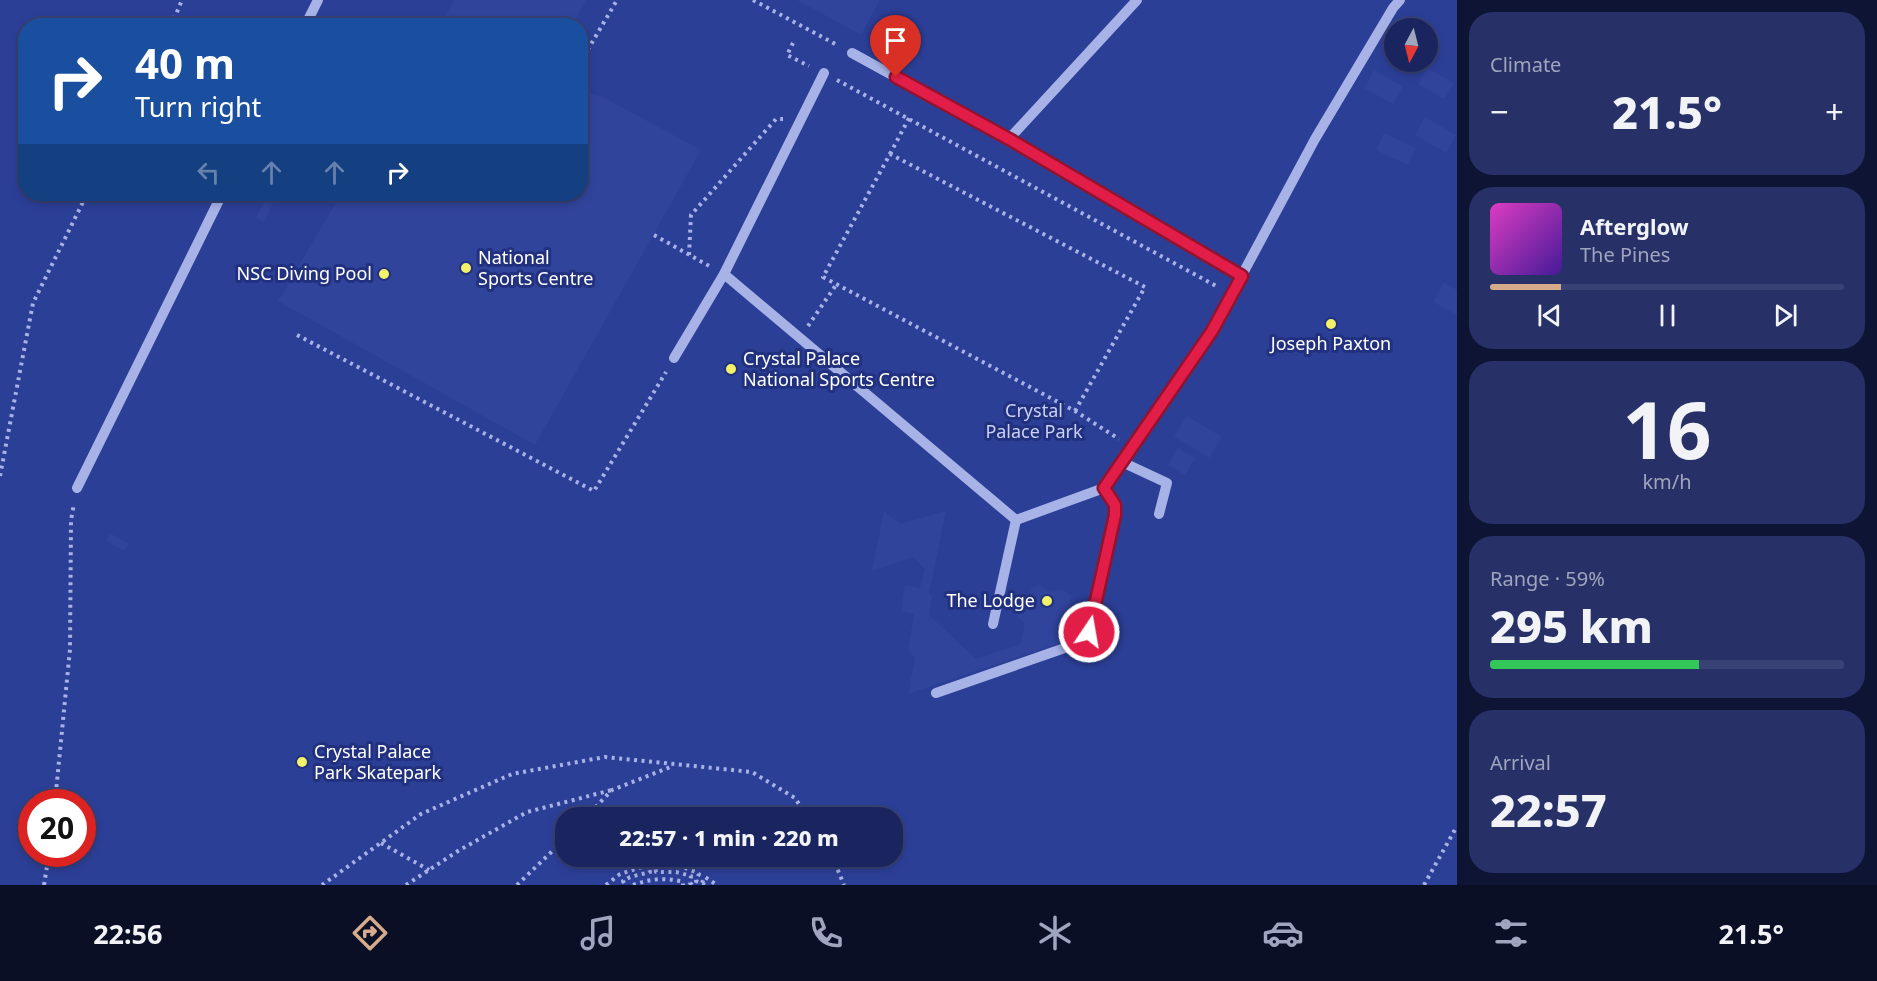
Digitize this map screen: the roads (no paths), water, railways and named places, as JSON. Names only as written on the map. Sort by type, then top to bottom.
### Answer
[{"type":"lane","points":[[309,18],[318,0]]},
{"type":"lane","points":[[1009,139],[1137,0]]},
{"type":"lane","points":[[1016,520],[1104,488],[1212,331],[1315,140],[1400,0]]},
{"type":"lane","points":[[852,53],[1009,139],[1242,276]]},
{"type":"lane","points":[[674,358],[724,274],[824,73]]},
{"type":"lane","points":[[77,488],[219,201]]},
{"type":"lane","points":[[724,274],[1016,520]]},
{"type":"lane","points":[[1122,462],[1167,483],[1159,514]]},
{"type":"lane","points":[[936,693],[1079,643],[1089,632],[1115,515],[1115,505],[1104,488]]},
{"type":"lane","points":[[993,624],[1016,520]]},
{"type":"place","name":"National Sports Centre","points":[[466,268]]},
{"type":"place","name":"NSC Diving Pool","points":[[384,274]]},
{"type":"place","name":"Joseph Paxton","points":[[1331,324]]},
{"type":"place","name":"Crystal Palace National Sports Centre","points":[[731,369]]},
{"type":"place","name":"The Lodge","points":[[1047,601]]},
{"type":"place","name":"Crystal Palace Park Skatepark","points":[[302,762]]},
{"type":"park label","name":"Crystal Palace Park","points":[[1034,421]]}]
